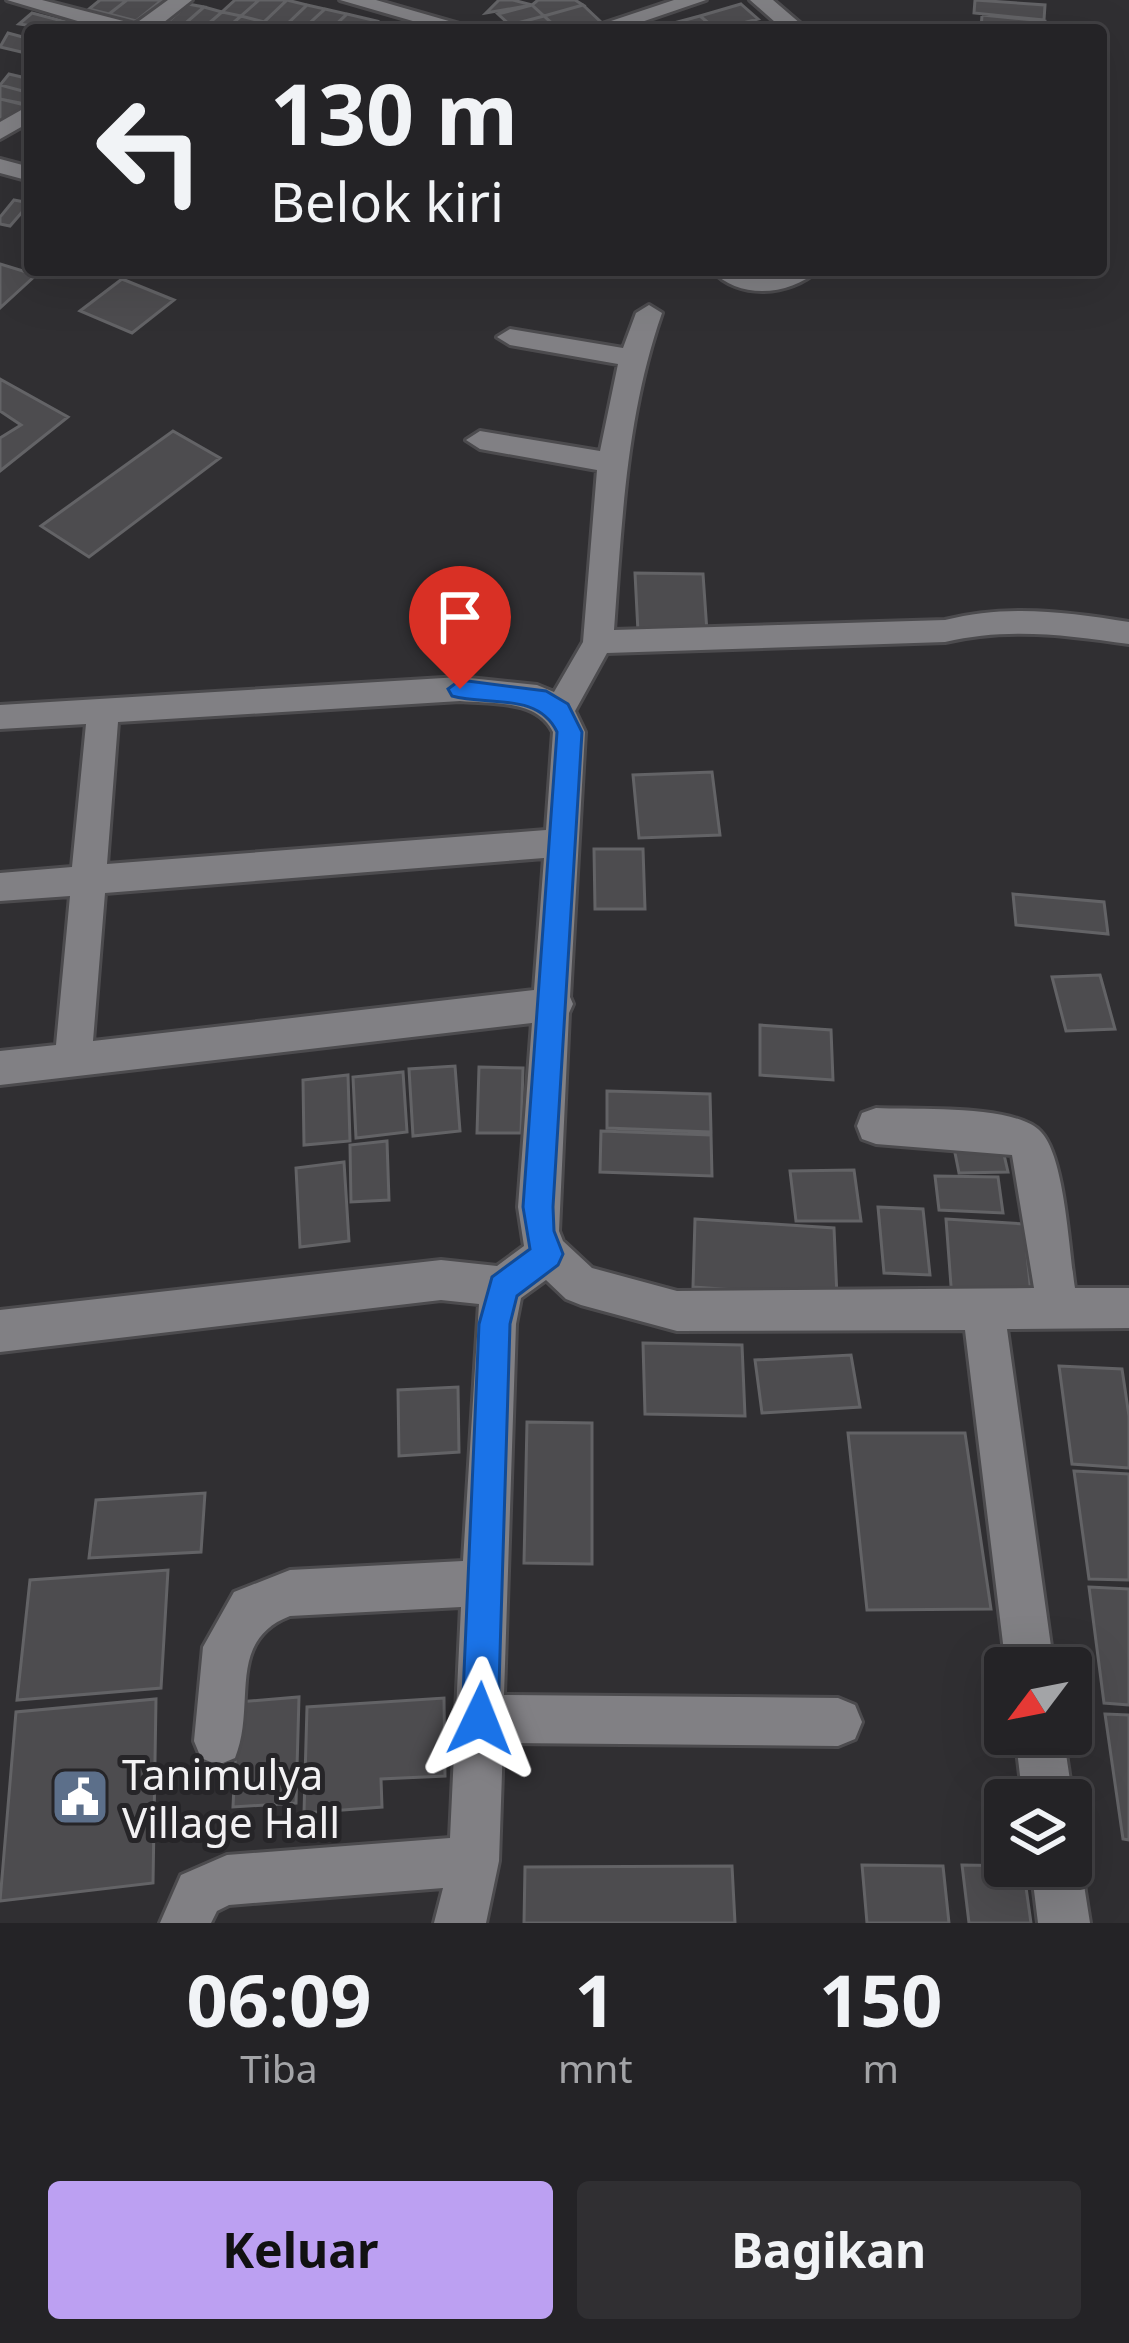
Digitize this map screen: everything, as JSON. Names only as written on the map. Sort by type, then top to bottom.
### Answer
[{"type":"street","points":[[146,24],[182,0]]},
{"type":"street","points":[[351,0],[445,24]]},
{"type":"street","points":[[616,0],[643,24],[697,0]]},
{"type":"street","points":[[760,0],[789,24]]},
{"type":"street","points":[[0,27],[24,2],[113,24]]},
{"type":"street","points":[[731,276],[754,286],[786,276]]},
{"type":"street","points":[[559,711],[598,642],[612,463],[633,358],[649,313]]},
{"type":"street","points":[[509,337],[633,358]]},
{"type":"street","points":[[480,440],[612,463]]},
{"type":"street","points":[[598,642],[945,631],[973,624],[1052,621],[1129,633]]},
{"type":"street","points":[[0,717],[460,689],[537,698],[559,711],[569,732],[555,1004],[538,1207],[539,1231],[548,1254],[581,1285],[677,1311],[1129,1308]]},
{"type":"street","points":[[73,1060],[103,709]]},
{"type":"street","points":[[0,887],[564,842]]},
{"type":"street","points":[[0,1068],[555,1004]]},
{"type":"street","points":[[876,1126],[1007,1132],[1026,1142],[1034,1155],[1058,1307]]},
{"type":"street","points":[[460,1923],[474,1861],[495,1324],[503,1287],[548,1254]]},
{"type":"street","points":[[0,1331],[441,1280],[503,1287]]},
{"type":"street","points":[[983,1306],[1027,1647]]},
{"type":"street","points":[[218,1742],[226,1647],[250,1608],[290,1593],[486,1583]]},
{"type":"street","points":[[480,1719],[838,1722]]},
{"type":"street","points":[[185,1923],[199,1893],[227,1880],[474,1861]]},
{"type":"street","points":[[1059,1887],[1064,1923]]},
{"type":"building","points":[[100,0],[127,0],[109,14],[89,9]]},
{"type":"building","points":[[127,0],[162,0],[136,21],[109,14]]},
{"type":"building","points":[[235,0],[259,0],[241,16],[222,12]]},
{"type":"building","points":[[259,0],[287,0],[264,22],[241,16]]},
{"type":"building","points":[[287,0],[307,5],[287,24],[264,22]]},
{"type":"building","points":[[499,0],[513,0],[532,5],[486,13]]},
{"type":"building","points":[[538,0],[575,0],[583,5],[544,16],[532,5]]},
{"type":"building","points":[[975,0],[1045,5],[1044,20],[974,13]]},
{"type":"building","points":[[188,4],[204,7],[185,24],[165,24]]},
{"type":"building","points":[[741,4],[758,19],[710,24],[700,16]]},
{"type":"building","points":[[307,5],[325,9],[309,24],[287,24]]},
{"type":"building","points":[[532,5],[544,16],[509,24],[498,14]]},
{"type":"building","points":[[583,5],[603,24],[553,24],[544,16]]},
{"type":"building","points":[[204,7],[222,12],[208,24],[185,24]]},
{"type":"building","points":[[325,9],[347,14],[336,24],[309,24]]},
{"type":"building","points":[[222,12],[241,16],[232,24],[208,24]]},
{"type":"building","points":[[32,13],[70,23],[69,24],[19,24]]},
{"type":"building","points":[[347,14],[377,21],[374,24],[336,24]]},
{"type":"building","points":[[982,15],[1045,21],[1045,24],[981,24]]},
{"type":"building","points":[[241,16],[264,22],[262,24],[232,24]]},
{"type":"building","points":[[544,16],[553,24],[514,24]]},
{"type":"building","points":[[700,16],[710,24],[670,24]]},
{"type":"building","points":[[8,33],[24,37],[24,53],[0,47]]},
{"type":"building","points":[[9,74],[24,78],[24,91],[0,85]]},
{"type":"building","points":[[0,85],[24,91],[24,104],[0,99]]},
{"type":"building","points":[[0,99],[24,105],[10,123],[0,120]]},
{"type":"building","points":[[14,200],[24,202],[24,210],[10,226],[0,224]]},
{"type":"building","points":[[0,264],[35,276],[0,308]]},
{"type":"building","points":[[122,279],[174,300],[132,333],[80,311]]},
{"type":"building","points":[[0,379],[68,417],[0,471],[0,438],[21,425],[0,411]]},
{"type":"building","points":[[173,431],[220,458],[89,557],[41,526]]},
{"type":"building","points":[[635,573],[703,574],[707,632],[638,632]]},
{"type":"building","points":[[712,772],[720,835],[639,838],[633,775]]},
{"type":"building","points":[[594,849],[643,849],[645,909],[595,909]]},
{"type":"building","points":[[1013,894],[1104,902],[1108,934],[1016,925]]},
{"type":"building","points":[[1100,975],[1115,1029],[1066,1031],[1052,977]]},
{"type":"building","points":[[760,1025],[831,1030],[833,1080],[760,1075]]},
{"type":"building","points":[[455,1066],[460,1131],[413,1136],[409,1069]]},
{"type":"building","points":[[479,1067],[523,1068],[521,1133],[477,1133]]},
{"type":"building","points":[[403,1072],[407,1132],[356,1138],[353,1077]]},
{"type":"building","points":[[348,1075],[350,1141],[304,1145],[303,1080]]},
{"type":"building","points":[[607,1091],[710,1094],[711,1132],[607,1128]]},
{"type":"building","points":[[601,1131],[711,1135],[712,1176],[600,1172]]},
{"type":"building","points":[[387,1141],[389,1200],[351,1202],[350,1145]]},
{"type":"building","points":[[1002,1146],[1008,1172],[959,1173],[954,1148]]},
{"type":"building","points":[[344,1162],[349,1241],[300,1247],[296,1168]]},
{"type":"building","points":[[854,1170],[861,1221],[796,1221],[790,1171]]},
{"type":"building","points":[[935,1176],[998,1177],[1003,1213],[939,1210]]},
{"type":"building","points":[[878,1207],[923,1209],[930,1275],[884,1273]]},
{"type":"building","points":[[695,1219],[834,1228],[837,1297],[693,1287]]},
{"type":"building","points":[[946,1219],[1024,1224],[1032,1304],[952,1299]]},
{"type":"building","points":[[643,1343],[742,1345],[745,1416],[645,1414]]},
{"type":"building","points":[[851,1355],[860,1407],[762,1413],[755,1360]]},
{"type":"building","points":[[1059,1366],[1122,1369],[1129,1416],[1129,1468],[1072,1464]]},
{"type":"building","points":[[458,1387],[459,1452],[399,1456],[398,1390]]},
{"type":"building","points":[[527,1422],[592,1423],[592,1564],[524,1563]]},
{"type":"building","points":[[848,1433],[965,1433],[991,1609],[867,1610]]},
{"type":"building","points":[[1074,1471],[1129,1474],[1129,1580],[1089,1579]]},
{"type":"building","points":[[205,1493],[201,1552],[89,1558],[96,1500]]},
{"type":"building","points":[[168,1570],[161,1688],[17,1700],[30,1580]]},
{"type":"building","points":[[1089,1587],[1129,1589],[1129,1705],[1104,1703]]},
{"type":"building","points":[[299,1697],[296,1803],[233,1807],[238,1702]]},
{"type":"building","points":[[444,1698],[445,1776],[381,1779],[382,1807],[304,1813],[307,1707]]},
{"type":"building","points":[[156,1699],[153,1883],[0,1901],[16,1712]]},
{"type":"building","points":[[1105,1714],[1129,1715],[1129,1840],[1123,1839]]},
{"type":"building","points":[[862,1865],[943,1866],[949,1923],[867,1923]]},
{"type":"building","points":[[962,1865],[984,1865],[984,1887],[1026,1887],[1031,1923],[969,1923]]},
{"type":"building","points":[[732,1866],[735,1923],[524,1923],[525,1867]]},
{"type":"place","name":"Tanimulya Village Hall","points":[[80,1797]]},
{"type":"route","points":[[460,689],[537,698],[559,711],[569,732],[555,1004],[538,1207],[539,1231],[548,1254],[503,1287],[495,1324],[480,1719]]}]
